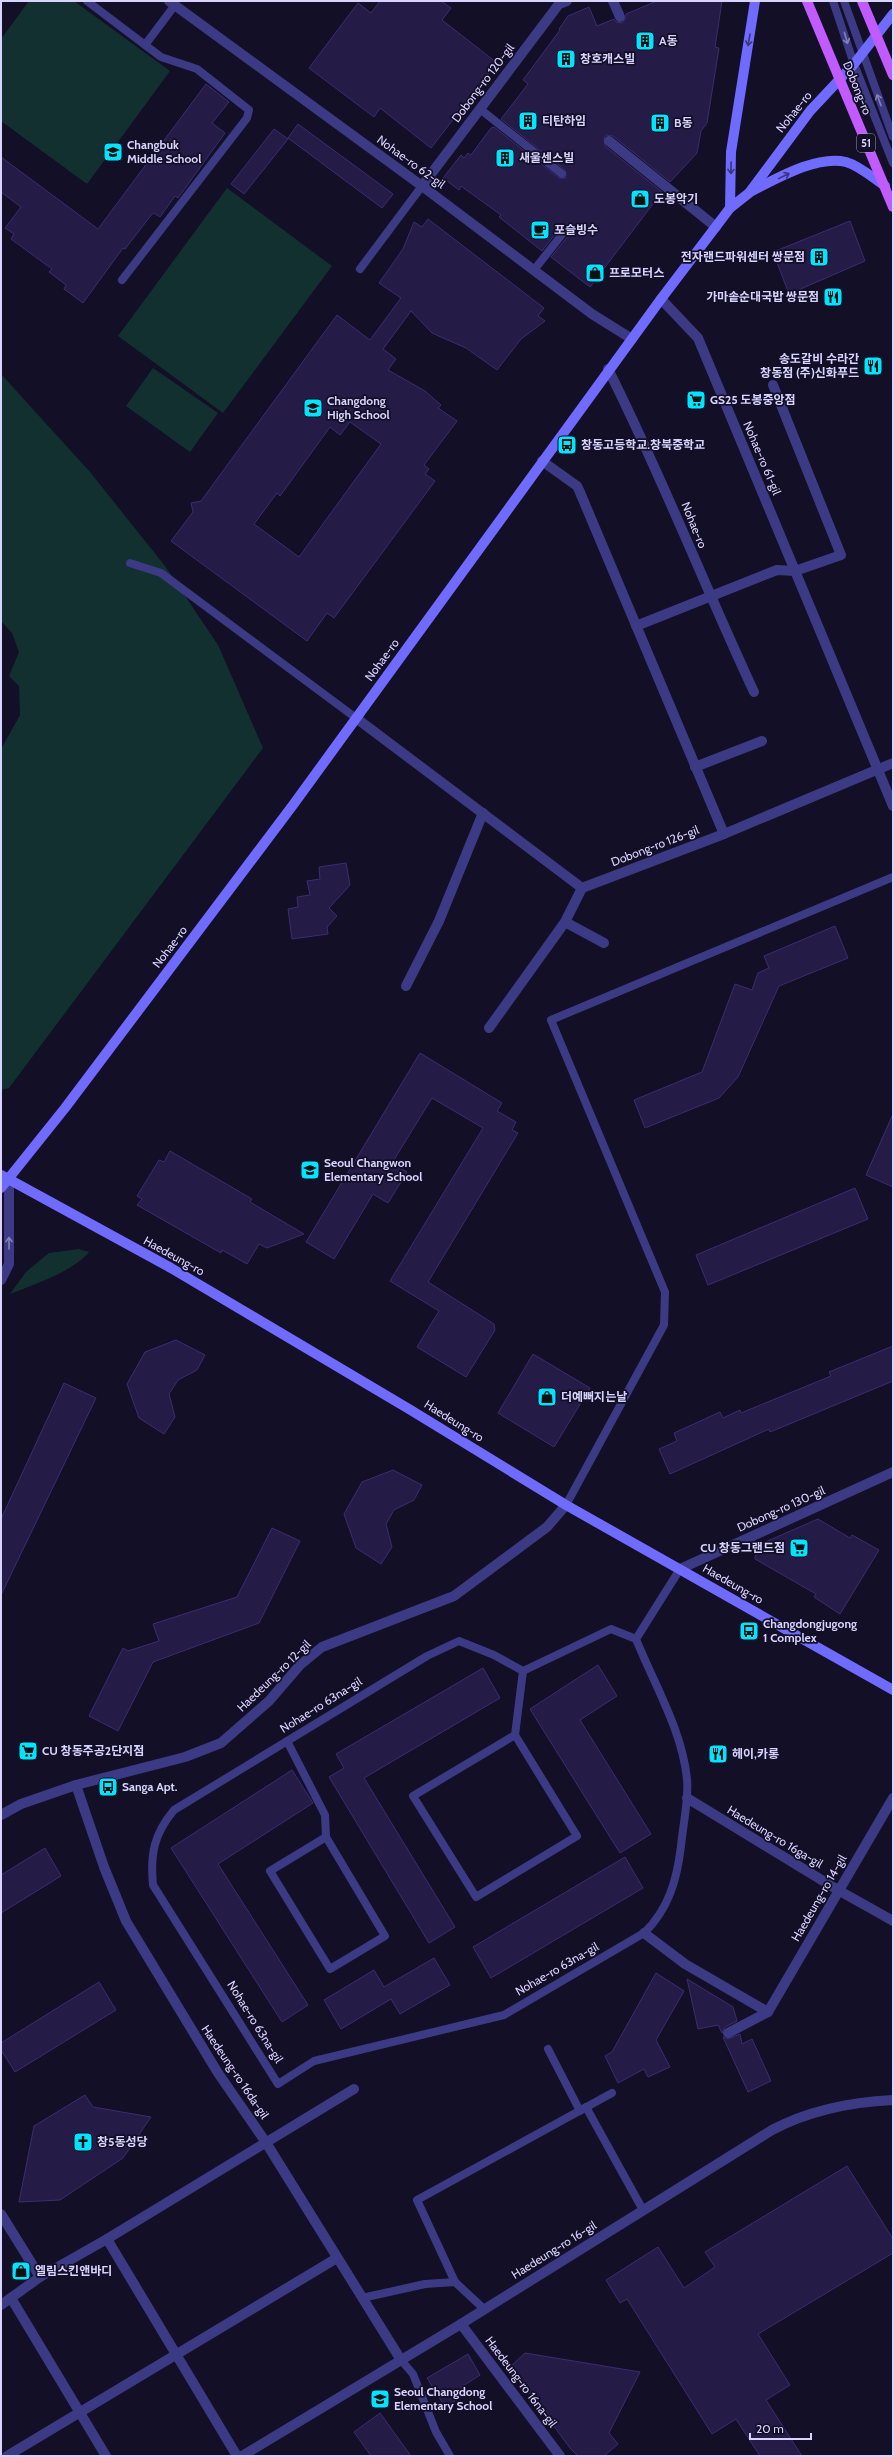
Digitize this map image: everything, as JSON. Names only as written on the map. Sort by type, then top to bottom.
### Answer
[{"type":"main road","points":[[730,208],[731,152],[755,1]]},
{"type":"main road","name":"Dobong-ro","points":[[807,1],[893,206]]},
{"type":"main road","points":[[862,1],[893,75]]},
{"type":"main road","name":"Nohae-ro","points":[[1,1188],[5,1178],[356,718],[608,369],[716,226],[730,208],[749,192],[810,111],[854,64],[893,14]]},
{"type":"main road","points":[[749,192],[801,168],[819,163],[837,162],[846,162],[863,170],[885,186]]},
{"type":"main road","name":"Haedeung-ro","points":[[5,1178],[171,1268],[402,1405],[566,1505],[893,1690]]},
{"type":"street","points":[[613,1],[620,17]]},
{"type":"street","name":"Nohae-ro 62-gil","points":[[174,2],[592,314],[632,339]]},
{"type":"street","name":"Dobong-ro 120-gil","points":[[422,186],[560,2]]},
{"type":"street","points":[[609,141],[716,226]]},
{"type":"street","name":"Nohae-ro 61-gil","points":[[661,299],[698,338],[893,806]]},
{"type":"street","name":"Nohae-ro","points":[[608,369],[656,468],[710,597],[754,692]]},
{"type":"street","points":[[636,626],[777,570],[795,571],[841,555],[773,385]]},
{"type":"street","points":[[542,461],[577,486],[579,490],[724,834]]},
{"type":"street","points":[[356,718],[582,888],[565,922],[489,1028]]},
{"type":"street","points":[[695,767],[762,741]]},
{"type":"street","name":"Dobong-ro 126-gil","points":[[582,888],[724,834],[893,763]]},
{"type":"street","points":[[406,986],[439,920],[483,813]]},
{"type":"street","points":[[565,922],[604,943]]},
{"type":"street","points":[[1,1280],[9,1264],[5,1178]]},
{"type":"street","name":"Dobong-ro 130-gil","points":[[680,1569],[893,1472]]},
{"type":"street","name":"Haedeung-ro 12-gil","points":[[1,1815],[21,1804],[76,1785],[186,1757],[221,1743],[269,1701],[300,1666],[322,1647],[454,1596],[547,1527],[566,1505]]},
{"type":"street","name":"Haedeung-ro 16da-gil","points":[[76,1785],[104,1867],[126,1922],[218,2073],[265,2141],[401,2360]]},
{"type":"street","name":"Haedeung-ro 16ga-gil","points":[[686,1798],[838,1890],[893,1921]]},
{"type":"street","name":"Haedeung-ro 14-gil","points":[[768,2012],[893,1798]]},
{"type":"street","points":[[644,1933],[685,1964],[768,2012]]},
{"type":"street","points":[[728,2033],[768,2012]]},
{"type":"street","points":[[1,2305],[40,2277],[107,2239],[265,2141],[354,2089]]},
{"type":"street","name":"Haedeung-ro 16-gil","points":[[242,2456],[461,2324],[790,2120],[833,2108],[893,2100]]},
{"type":"street","points":[[1,2214],[40,2277]]},
{"type":"street","points":[[107,2239],[237,2456]]},
{"type":"street","points":[[7,2456],[176,2356],[337,2258]]},
{"type":"street","points":[[11,2298],[106,2456]]},
{"type":"street","name":"Haedeung-ro 16na-gil","points":[[461,2324],[560,2456]]},
{"type":"lane","points":[[87,1],[166,60],[197,69],[248,108],[250,112],[247,118],[122,280]]},
{"type":"lane","points":[[833,1],[854,64],[893,163]]},
{"type":"lane","points":[[844,1],[893,137]]},
{"type":"lane","points":[[145,45],[174,2]]},
{"type":"lane","points":[[480,109],[562,174]]},
{"type":"lane","points":[[360,269],[422,186]]},
{"type":"lane","points":[[534,270],[564,232]]},
{"type":"lane","points":[[130,564],[161,572],[356,718]]},
{"type":"lane","points":[[566,1505],[664,1325],[665,1292],[551,1020],[893,877]]},
{"type":"lane","points":[[515,1735],[413,1796],[476,1898],[577,1836],[515,1735],[523,1671],[611,1629],[636,1638],[680,1569]]},
{"type":"lane","name":"Nohae-ro 63na-gil","points":[[523,1671],[494,1655],[459,1641],[427,1656],[174,1810],[160,1826],[150,1862],[153,1885],[278,2084],[314,2061],[504,2015],[644,1933],[662,1912],[671,1893],[678,1868],[687,1780],[673,1723],[636,1638]]},
{"type":"lane","points":[[287,1742],[325,1814],[326,1837],[385,1936],[330,1969],[270,1871],[326,1837]]},
{"type":"lane","points":[[548,2049],[643,2210]]},
{"type":"lane","points":[[484,2309],[455,2282],[417,2200],[612,2093]]},
{"type":"lane","points":[[362,2298],[425,2284],[455,2282]]},
{"type":"lane","points":[[401,2360],[413,2374],[436,2432],[450,2456]]},
{"type":"green space","points":[[29,1],[74,1],[170,71],[87,184],[1,121],[1,39]]},
{"type":"green space","points":[[227,188],[332,266],[223,413],[118,336]]},
{"type":"green space","points":[[153,368],[218,413],[190,452],[126,406]]},
{"type":"green space","points":[[1,374],[90,472],[165,566],[218,645],[263,748],[9,1088],[1,1090],[1,749],[20,715],[19,686],[9,676],[19,652],[12,633],[1,621]]},
{"type":"green space","points":[[79,1249],[89,1252],[74,1265],[41,1282],[10,1294],[26,1272],[49,1253]]},
{"type":"building","points":[[380,1],[441,1],[451,8],[442,20],[497,63],[431,148],[380,108],[374,117],[309,68],[358,3],[371,13]]},
{"type":"building","points":[[657,1],[722,1],[715,47],[719,48],[707,123],[701,131],[697,153],[670,182],[613,136],[607,135],[604,137],[605,146],[662,192],[590,287],[551,257],[569,235],[567,227],[560,228],[542,251],[499,217],[501,215],[461,186],[459,190],[443,178],[461,155],[464,158],[468,153],[471,155],[491,128],[494,127],[559,178],[566,178],[565,170],[501,119],[528,84],[523,80],[560,30],[559,29],[568,16],[589,7],[597,26],[614,19],[616,22],[622,23],[626,18],[626,14]]},
{"type":"building","points":[[206,84],[229,102],[212,123],[225,133],[178,198],[175,196],[160,217],[154,213],[152,214],[125,249],[123,248],[83,303],[64,289],[66,285],[49,272],[52,269],[11,239],[14,234],[5,228],[21,207],[1,192],[1,157],[98,229]]},
{"type":"building","points":[[298,124],[393,194],[382,208],[288,138]]},
{"type":"building","points":[[274,129],[288,139],[244,194],[231,184]]},
{"type":"building","points":[[428,219],[544,308],[538,316],[545,321],[521,339],[497,370],[466,348],[432,333],[411,311],[383,349],[396,359],[388,370],[425,391],[441,405],[438,408],[457,421],[424,465],[429,469],[425,474],[435,481],[334,618],[327,613],[307,641],[171,541],[193,512],[191,503],[201,501],[337,315],[370,340],[401,298],[379,283],[403,249],[414,222],[422,227]],"holes":[[[350,422],[381,444],[299,557],[254,524],[277,493],[280,496],[330,427],[340,435]]]},
{"type":"building","name":"전자랜드파워센터 쌍문점","points":[[850,221],[865,261],[789,294],[773,252]]},
{"type":"building","points":[[346,863],[350,885],[329,908],[337,916],[327,927],[328,934],[292,939],[288,909],[298,907],[297,897],[310,895],[307,881],[320,879],[319,867]]},
{"type":"building","points":[[835,926],[848,958],[779,986],[738,1077],[719,1098],[645,1128],[634,1100],[702,1072],[735,984],[752,990],[758,973],[769,968],[764,956]]},
{"type":"building","points":[[420,1053],[502,1103],[497,1111],[516,1122],[512,1130],[518,1133],[428,1282],[494,1324],[495,1330],[466,1377],[417,1347],[439,1311],[390,1281],[483,1128],[432,1098],[392,1163],[407,1172],[388,1203],[373,1194],[334,1259],[306,1242]]},
{"type":"building","points":[[893,1114],[893,1187],[866,1175]]},
{"type":"building","points":[[170,1151],[252,1199],[250,1202],[304,1234],[267,1248],[259,1244],[247,1264],[222,1250],[221,1253],[137,1205],[142,1199],[137,1196],[159,1160],[164,1162]]},
{"type":"building","points":[[855,1188],[868,1219],[708,1285],[696,1255]]},
{"type":"building","points":[[176,1340],[205,1355],[197,1370],[178,1380],[169,1394],[175,1417],[164,1434],[139,1418],[127,1384],[145,1352]]},
{"type":"building","points":[[893,1346],[893,1381],[770,1432],[769,1429],[670,1474],[659,1449],[677,1441],[674,1433],[720,1412],[723,1418],[740,1410],[741,1413],[831,1376],[829,1372]]},
{"type":"building","points":[[533,1354],[590,1388],[554,1447],[498,1413]]},
{"type":"building","points":[[64,1383],[96,1398],[1,1595],[1,1519]]},
{"type":"building","points":[[393,1470],[422,1485],[414,1500],[394,1510],[386,1524],[392,1547],[381,1564],[356,1548],[344,1514],[362,1482]]},
{"type":"building","points":[[818,1519],[850,1538],[852,1535],[879,1550],[840,1614],[814,1597],[816,1594],[755,1559],[756,1546]]},
{"type":"building","points":[[272,1528],[300,1541],[259,1623],[153,1662],[118,1731],[89,1716],[123,1648],[128,1651],[159,1641],[153,1624],[237,1597]]},
{"type":"building","points":[[598,1665],[617,1696],[580,1720],[651,1834],[620,1853],[530,1709]]},
{"type":"building","points":[[483,1668],[500,1698],[364,1778],[455,1927],[429,1943],[329,1777],[344,1768],[336,1754]]},
{"type":"building","points":[[292,1770],[313,1803],[218,1864],[308,2005],[282,2022],[171,1848]]},
{"type":"building","points":[[45,1848],[61,1876],[1,1913],[1,1875]]},
{"type":"building","points":[[625,1857],[643,1888],[491,1978],[473,1947]]},
{"type":"building","points":[[434,1958],[450,1985],[400,2014],[391,1999],[341,2029],[324,2000],[374,1970],[384,1987]]},
{"type":"building","points":[[656,1973],[684,1991],[656,2040],[670,2067],[648,2077],[644,2069],[618,2083],[605,2056],[612,2052]]},
{"type":"building","points":[[687,1979],[733,2007],[737,2021],[725,2027],[722,2033],[718,2025],[698,2029]]},
{"type":"building","points":[[99,1982],[116,2010],[15,2072],[1,2050],[1,2043]]},
{"type":"building","points":[[740,2034],[742,2044],[752,2039],[771,2081],[748,2092],[723,2037],[728,2039]]},
{"type":"building","name":"창5동성당","points":[[85,2095],[93,2107],[151,2117],[123,2158],[60,2200],[19,2202],[34,2126]]},
{"type":"building","points":[[847,2166],[893,2239],[893,2253],[758,2334],[790,2385],[766,2400],[802,2456],[760,2456],[736,2419],[712,2434],[627,2299],[620,2303],[606,2280],[658,2247],[684,2288],[715,2267],[705,2252]]},
{"type":"building","points":[[525,2353],[640,2372],[609,2433],[618,2444],[604,2456],[578,2456],[570,2448],[510,2367]]},
{"type":"building","points":[[468,2354],[480,2375],[463,2386],[468,2393],[445,2407],[427,2378]]},
{"type":"building","points":[[380,2413],[411,2456],[371,2456],[354,2432]]},
{"type":"place","name":"A동","points":[[645,41]]},
{"type":"place","name":"창호캐스빌","points":[[566,59]]},
{"type":"place","name":"티탄하임","points":[[528,121]]},
{"type":"place","name":"B동","points":[[660,123]]},
{"type":"place","name":"Changbuk Middle School","points":[[113,152]]},
{"type":"place","name":"새울센스빌","points":[[505,158]]},
{"type":"place","name":"도봉악기","points":[[640,199]]},
{"type":"place","name":"포슬빙수","points":[[540,230]]},
{"type":"place","name":"전자랜드파워센터 쌍문점","points":[[819,257]]},
{"type":"place","name":"프로모터스","points":[[595,273]]},
{"type":"place","name":"가마솥순대국밥 쌍문점","points":[[833,297]]},
{"type":"place","name":"송도갈비 수라간 창동점 (주)신화푸드","points":[[873,366]]},
{"type":"place","name":"GS25 도봉중앙점","points":[[696,400]]},
{"type":"place","name":"Changdong High School","points":[[313,408]]},
{"type":"place","name":"창동고등학교.창북중학교","points":[[567,445]]},
{"type":"place","name":"Seoul Changwon Elementary School","points":[[310,1170]]},
{"type":"place","name":"더예뻐지는날","points":[[547,1397]]},
{"type":"place","name":"CU 창동그랜드점","points":[[799,1548]]},
{"type":"place","name":"Changdongjugong 1 Complex","points":[[749,1631]]},
{"type":"place","name":"CU 창동주공2단지점","points":[[28,1751]]},
{"type":"place","name":"헤이,카롱","points":[[718,1754]]},
{"type":"place","name":"Sanga Apt.","points":[[108,1787]]},
{"type":"place","name":"창5동성당","points":[[83,2142]]},
{"type":"place","name":"엘림스킨앤바디","points":[[21,2271]]},
{"type":"place","name":"Seoul Changdong Elementary School","points":[[380,2399]]}]
